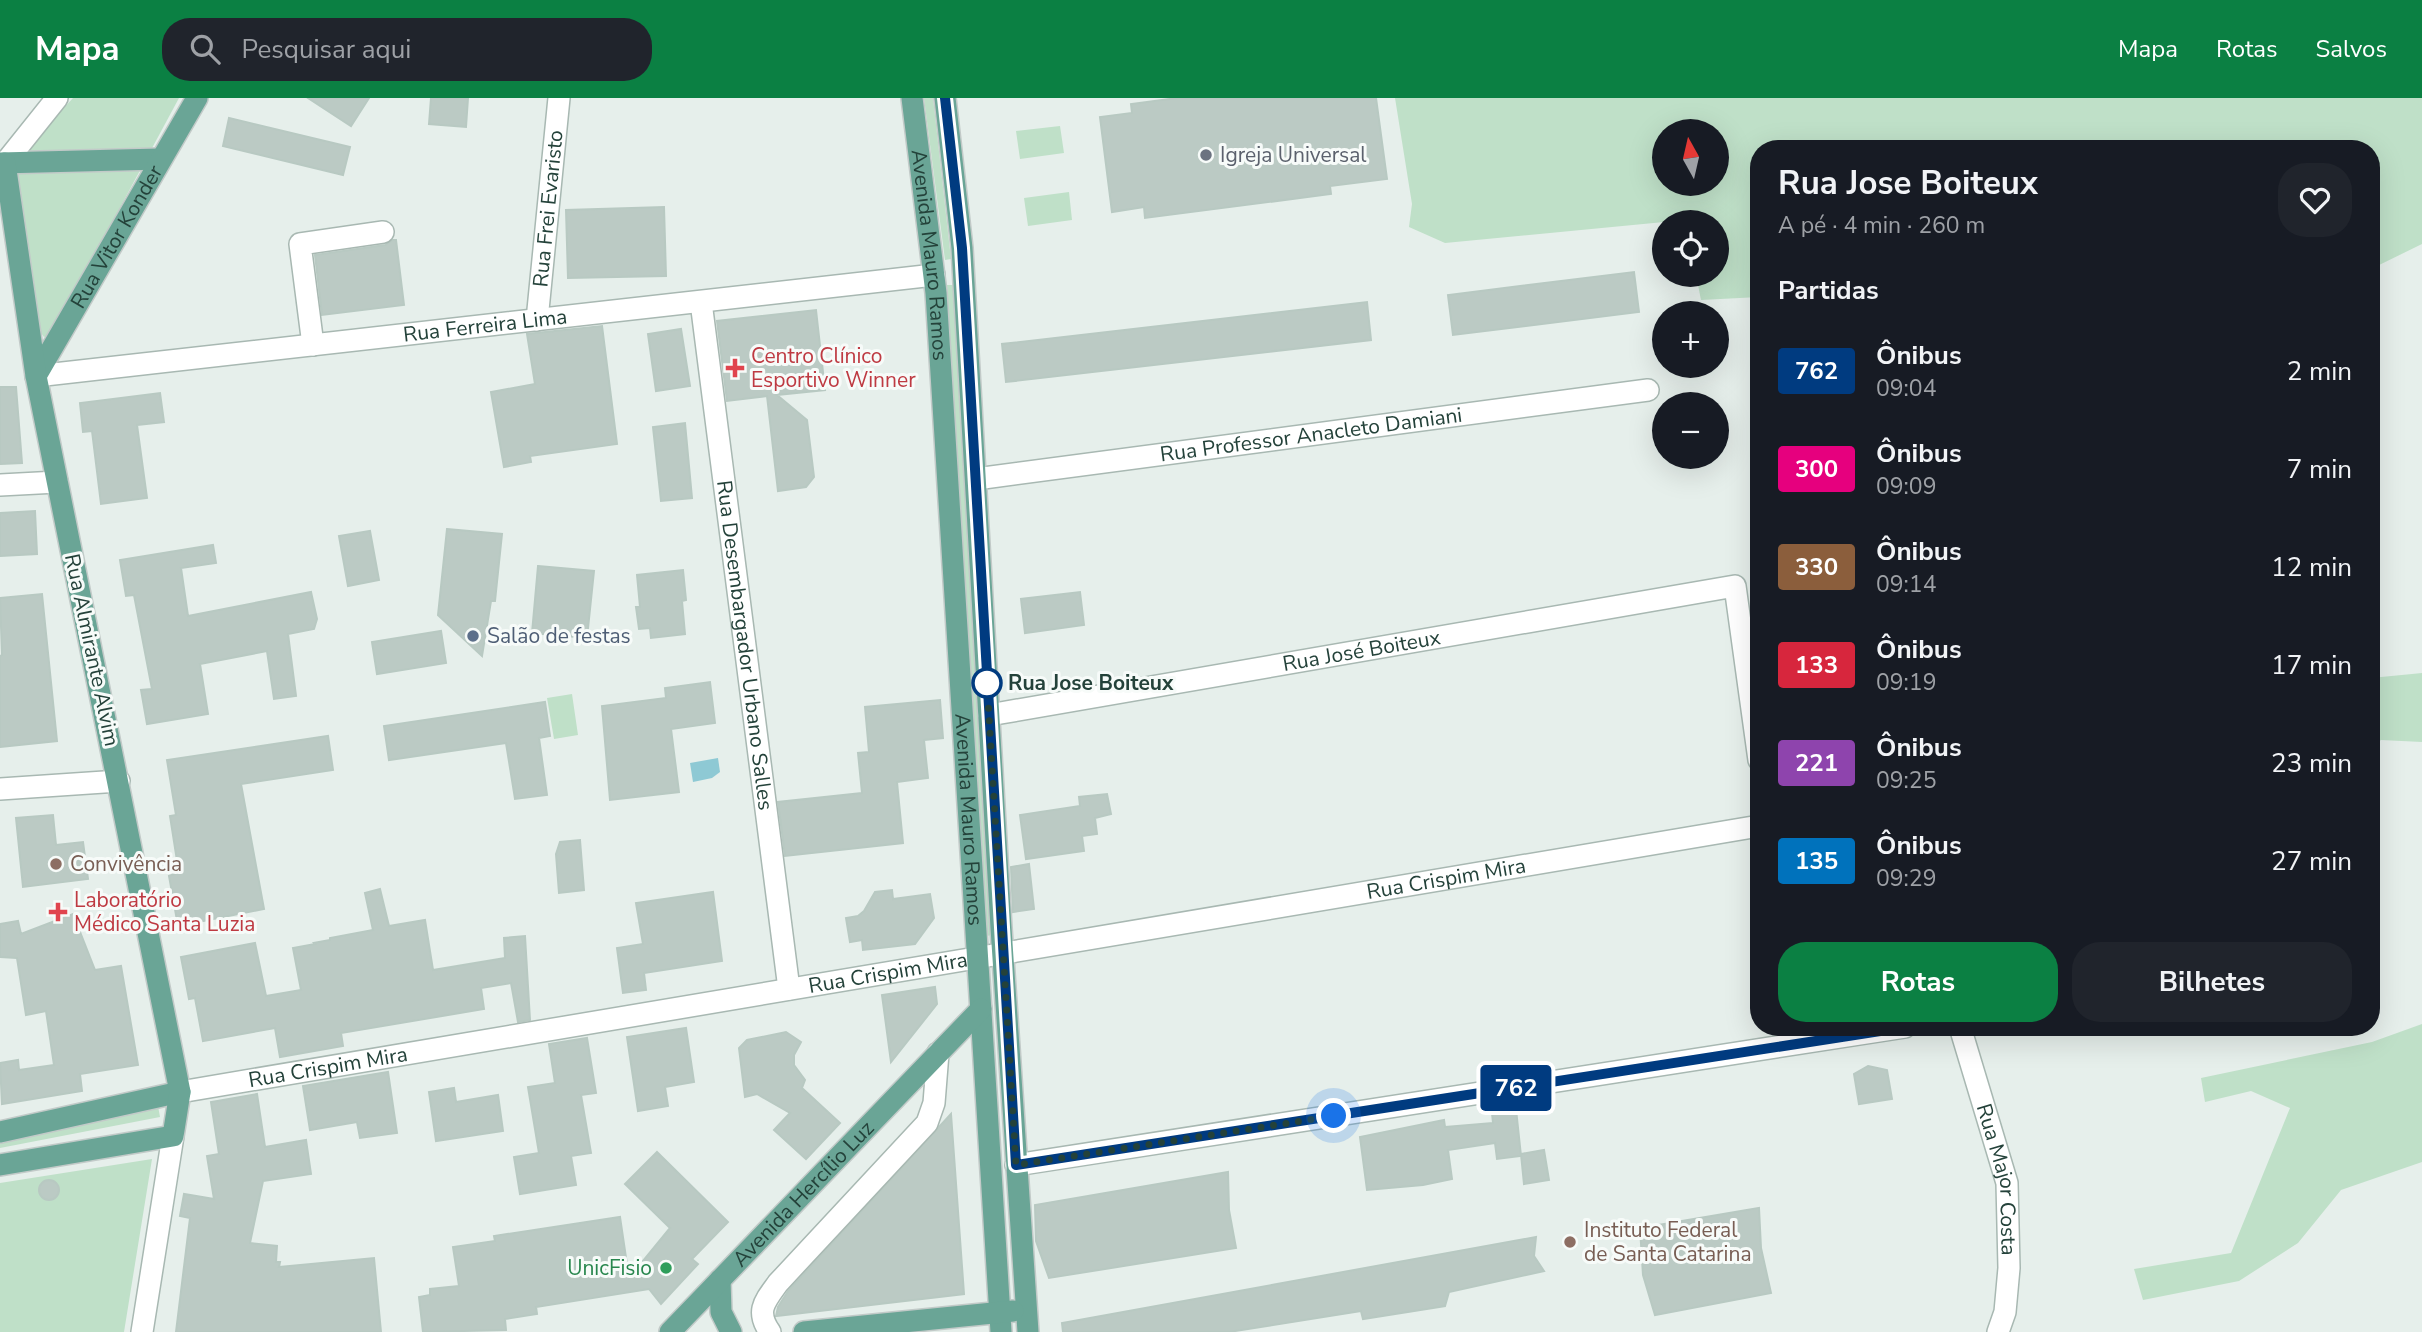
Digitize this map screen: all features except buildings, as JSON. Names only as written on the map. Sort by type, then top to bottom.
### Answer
[{"type":"main road","name":"Rua Vitor Konder","points":[[36,376],[197,98]]},
{"type":"main road","name":"Avenida Mauro Ramos","points":[[912,98],[934,275],[1001,1322]]},
{"type":"main road","name":"Avenida Mauro Ramos","points":[[944,98],[964,272],[1002,952],[1028,1332]]},
{"type":"main road","points":[[3,163],[160,159]]},
{"type":"main road","points":[[116,160],[133,175],[138,185],[138,197]]},
{"type":"main road","name":"Rua Almirante Alvim","points":[[3,163],[36,376],[180,1092],[173,1136]]},
{"type":"main road","points":[[934,275],[964,272]]},
{"type":"main road","points":[[981,1009],[995,1009],[1007,1022]]},
{"type":"main road","name":"Avenida Hercílio Luz","points":[[670,1332],[981,1009]]},
{"type":"main road","points":[[0,1132],[180,1092]]},
{"type":"main road","points":[[0,1165],[173,1136]]},
{"type":"main road","points":[[720,1280],[721,1312],[731,1332]]},
{"type":"main road","points":[[804,1332],[1001,1322],[1026,1310]]},
{"type":"street","points":[[3,163],[57,98]]},
{"type":"street","name":"Rua Frei Evaristo","points":[[537,320],[559,98]]},
{"type":"street","points":[[313,345],[300,244],[383,232]]},
{"type":"street","name":"Rua Ferreira Lima","points":[[36,376],[934,275]]},
{"type":"street","name":"Rua Desembargador Urbano Salles","points":[[701,302],[789,989]]},
{"type":"street","name":"Rua Professor Anacleto Damiani","points":[[976,479],[1648,390]]},
{"type":"street","points":[[0,485],[57,482]]},
{"type":"street","name":"Rua José Boiteux","points":[[989,715],[1735,586],[1750,695]]},
{"type":"street","points":[[0,789],[119,781]]},
{"type":"street","name":"Rua Crispim Mira","points":[[180,1092],[1750,827]]},
{"type":"street","points":[[1016,1165],[1798,1036]]},
{"type":"street","name":"Rua Major Costa","points":[[1963,1036],[2007,1183],[2009,1268],[2005,1312],[1998,1332]]},
{"type":"street","name":"Avenida Hercílio Luz","points":[[771,1332],[763,1321],[764,1303],[778,1283],[927,1123],[934,1103],[938,1053]]},
{"type":"street","points":[[142,1332],[173,1136]]},
{"type":"green space","points":[[73,98],[179,98],[53,332],[44,337],[38,329],[12,164]]},
{"type":"green space","points":[[924,98],[933,98],[951,259],[945,260]]},
{"type":"green space","points":[[1395,98],[2422,98],[2422,244],[2380,265],[2380,140],[1750,140],[1750,297],[1701,300],[1698,287],[1729,287],[1729,210],[1652,210],[1652,223],[1445,243],[1409,227],[1412,204]]},
{"type":"green space","points":[[1060,126],[1064,153],[1020,159],[1016,131]]},
{"type":"green space","points":[[1069,192],[1072,220],[1028,226],[1024,198]]},
{"type":"green space","points":[[947,285],[954,285],[993,935],[986,936],[961,553]]},
{"type":"green space","points":[[2422,673],[2422,742],[2380,741],[2380,677]]},
{"type":"green space","points":[[572,694],[578,735],[554,739],[547,698]]},
{"type":"green space","points":[[2422,1024],[2422,1162],[2341,1190],[2298,1243],[2239,1281],[2143,1300],[2134,1269],[2231,1253],[2290,1108],[2251,1091],[2205,1102],[2201,1078],[2372,1042]]},
{"type":"green space","points":[[158,1106],[160,1117],[0,1148],[0,1143],[6,1141]]},
{"type":"green space","points":[[152,1159],[124,1332],[0,1332],[0,1183]]},
{"type":"water","points":[[718,758],[720,772],[712,778],[693,782],[690,763]]},
{"type":"bus line","name":"762","points":[[945,98],[962,248],[1016,1165],[1853,1036]]},
{"type":"place","name":"Igreja Universal","points":[[1206,155]]},
{"type":"place","name":"Centro Clínico Esportivo Winner","points":[[735,368]]},
{"type":"place","name":"Salão de festas","points":[[473,636]]},
{"type":"place","name":"Rua Jose Boiteux","points":[[987,683]]},
{"type":"place","name":"Convivência","points":[[56,864]]},
{"type":"place","name":"Laboratório Médico Santa Luzia","points":[[58,912]]},
{"type":"place","name":"Instituto Federal de Santa Catarina","points":[[1570,1242]]},
{"type":"place","name":"UnicFisio","points":[[666,1268]]},
{"type":"route","points":[[987,683],[1016,1165],[1334,1116]]}]
